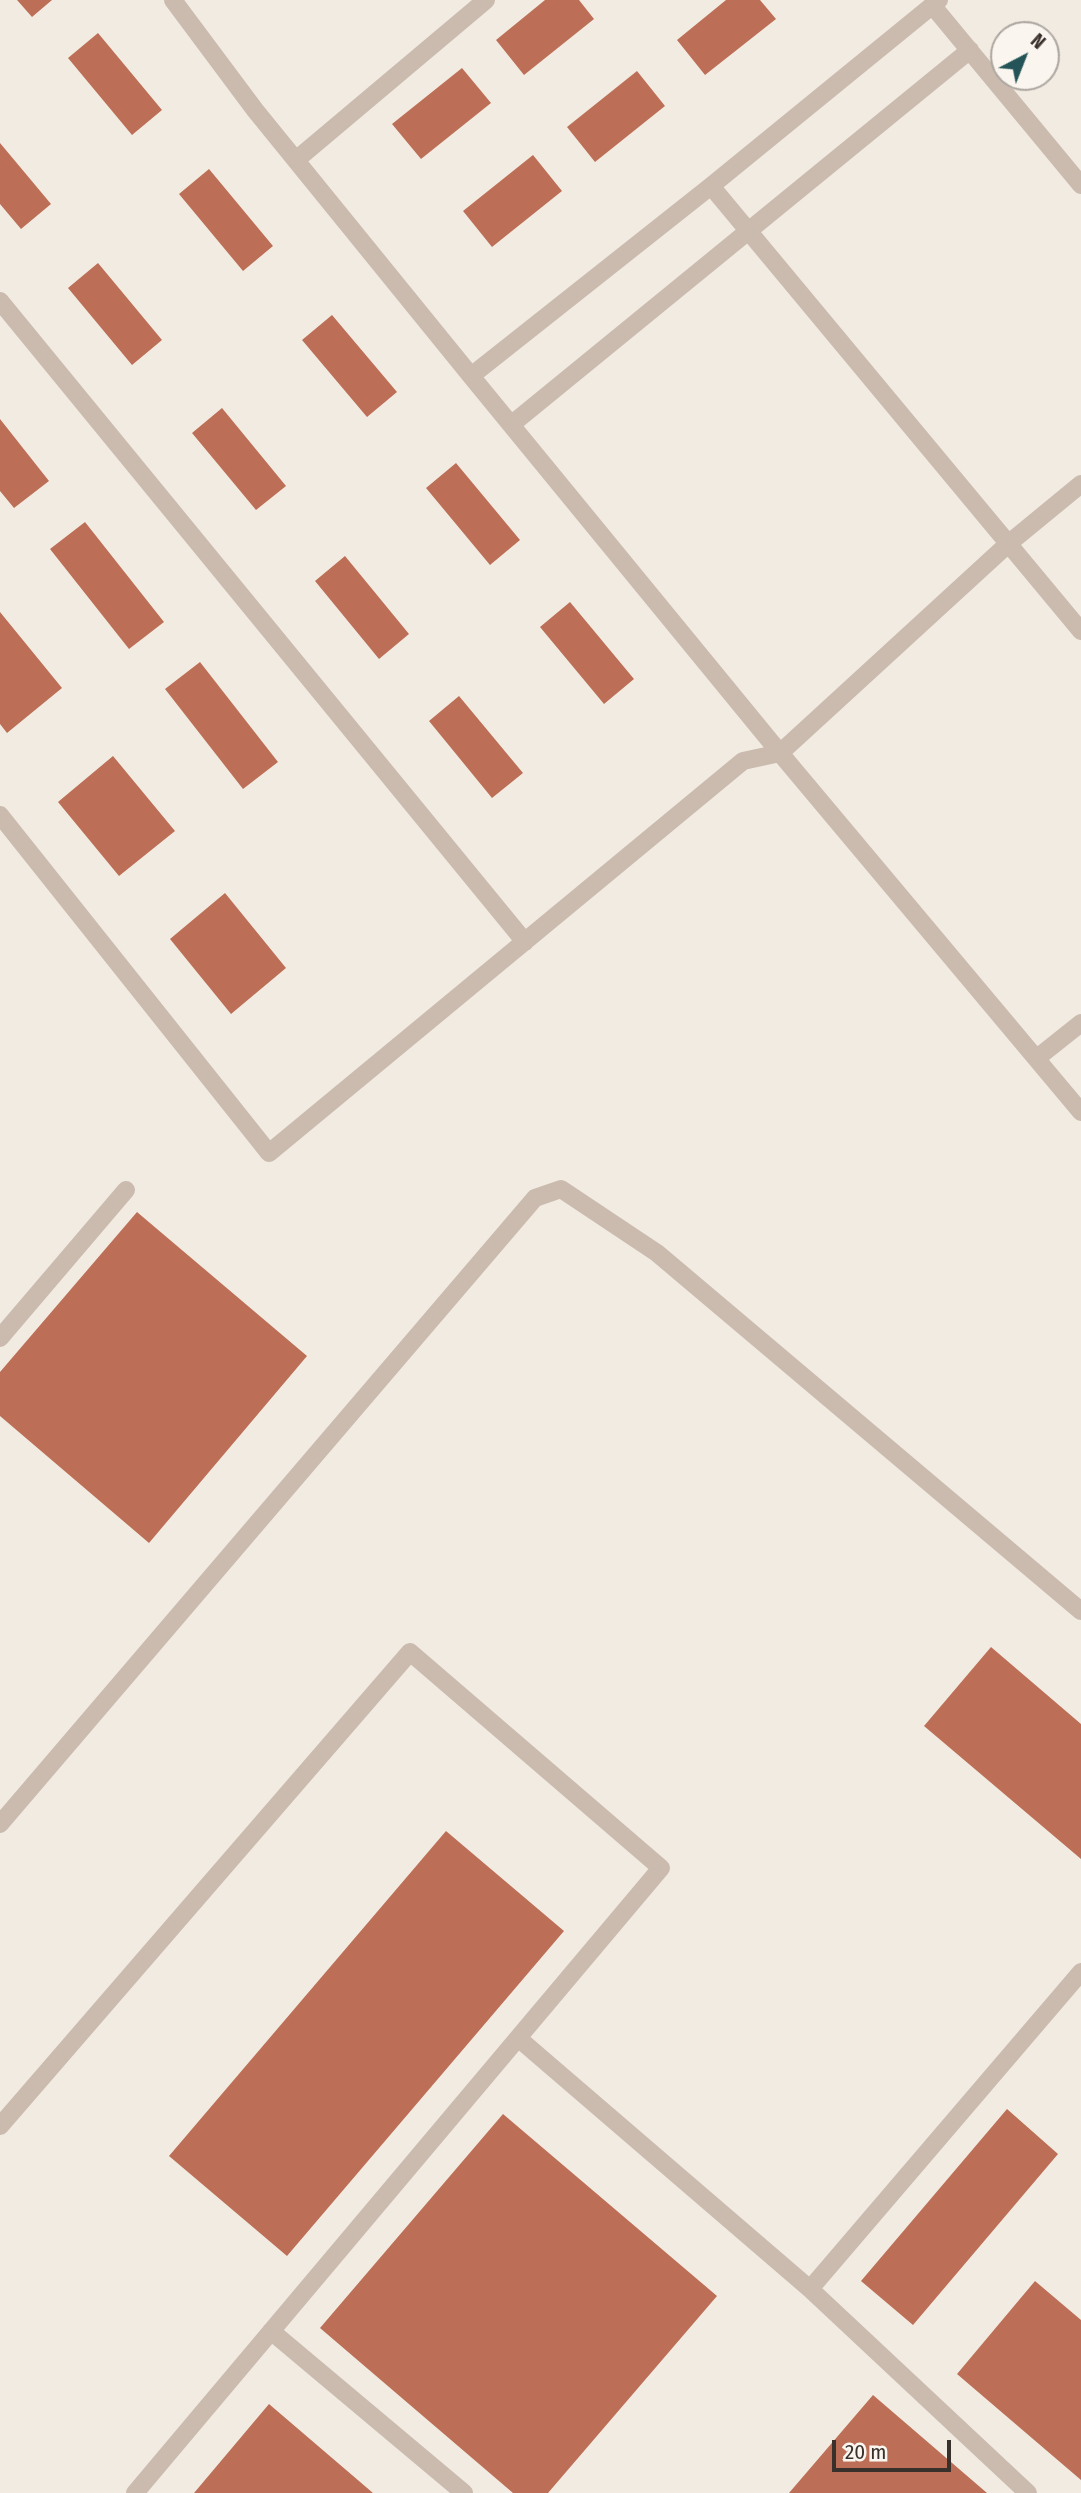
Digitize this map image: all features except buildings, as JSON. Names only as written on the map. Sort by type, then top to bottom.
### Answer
[{"type":"street","points":[[173,0],[296,160],[471,376],[780,753],[1081,1112]]},
{"type":"street","points":[[296,160],[486,0]]},
{"type":"street","points":[[471,376],[936,3],[970,50],[1081,185]]},
{"type":"street","points":[[512,425],[970,50]]},
{"type":"street","points":[[711,186],[1081,631]]},
{"type":"street","points":[[0,301],[525,942]]},
{"type":"street","points":[[0,815],[269,1153],[743,761],[780,753],[1008,544],[1081,484]]},
{"type":"street","points":[[1037,1058],[1081,1023]]},
{"type":"street","points":[[0,1824],[535,1198],[561,1189],[657,1253],[1081,1611]]},
{"type":"street","points":[[0,1338],[126,1190]]},
{"type":"street","points":[[0,2126],[410,1652],[661,1868],[135,2493]]},
{"type":"street","points":[[810,2289],[1081,1972]]},
{"type":"street","points":[[518,2038],[810,2289],[1028,2493]]},
{"type":"street","points":[[271,2331],[464,2493]]}]
